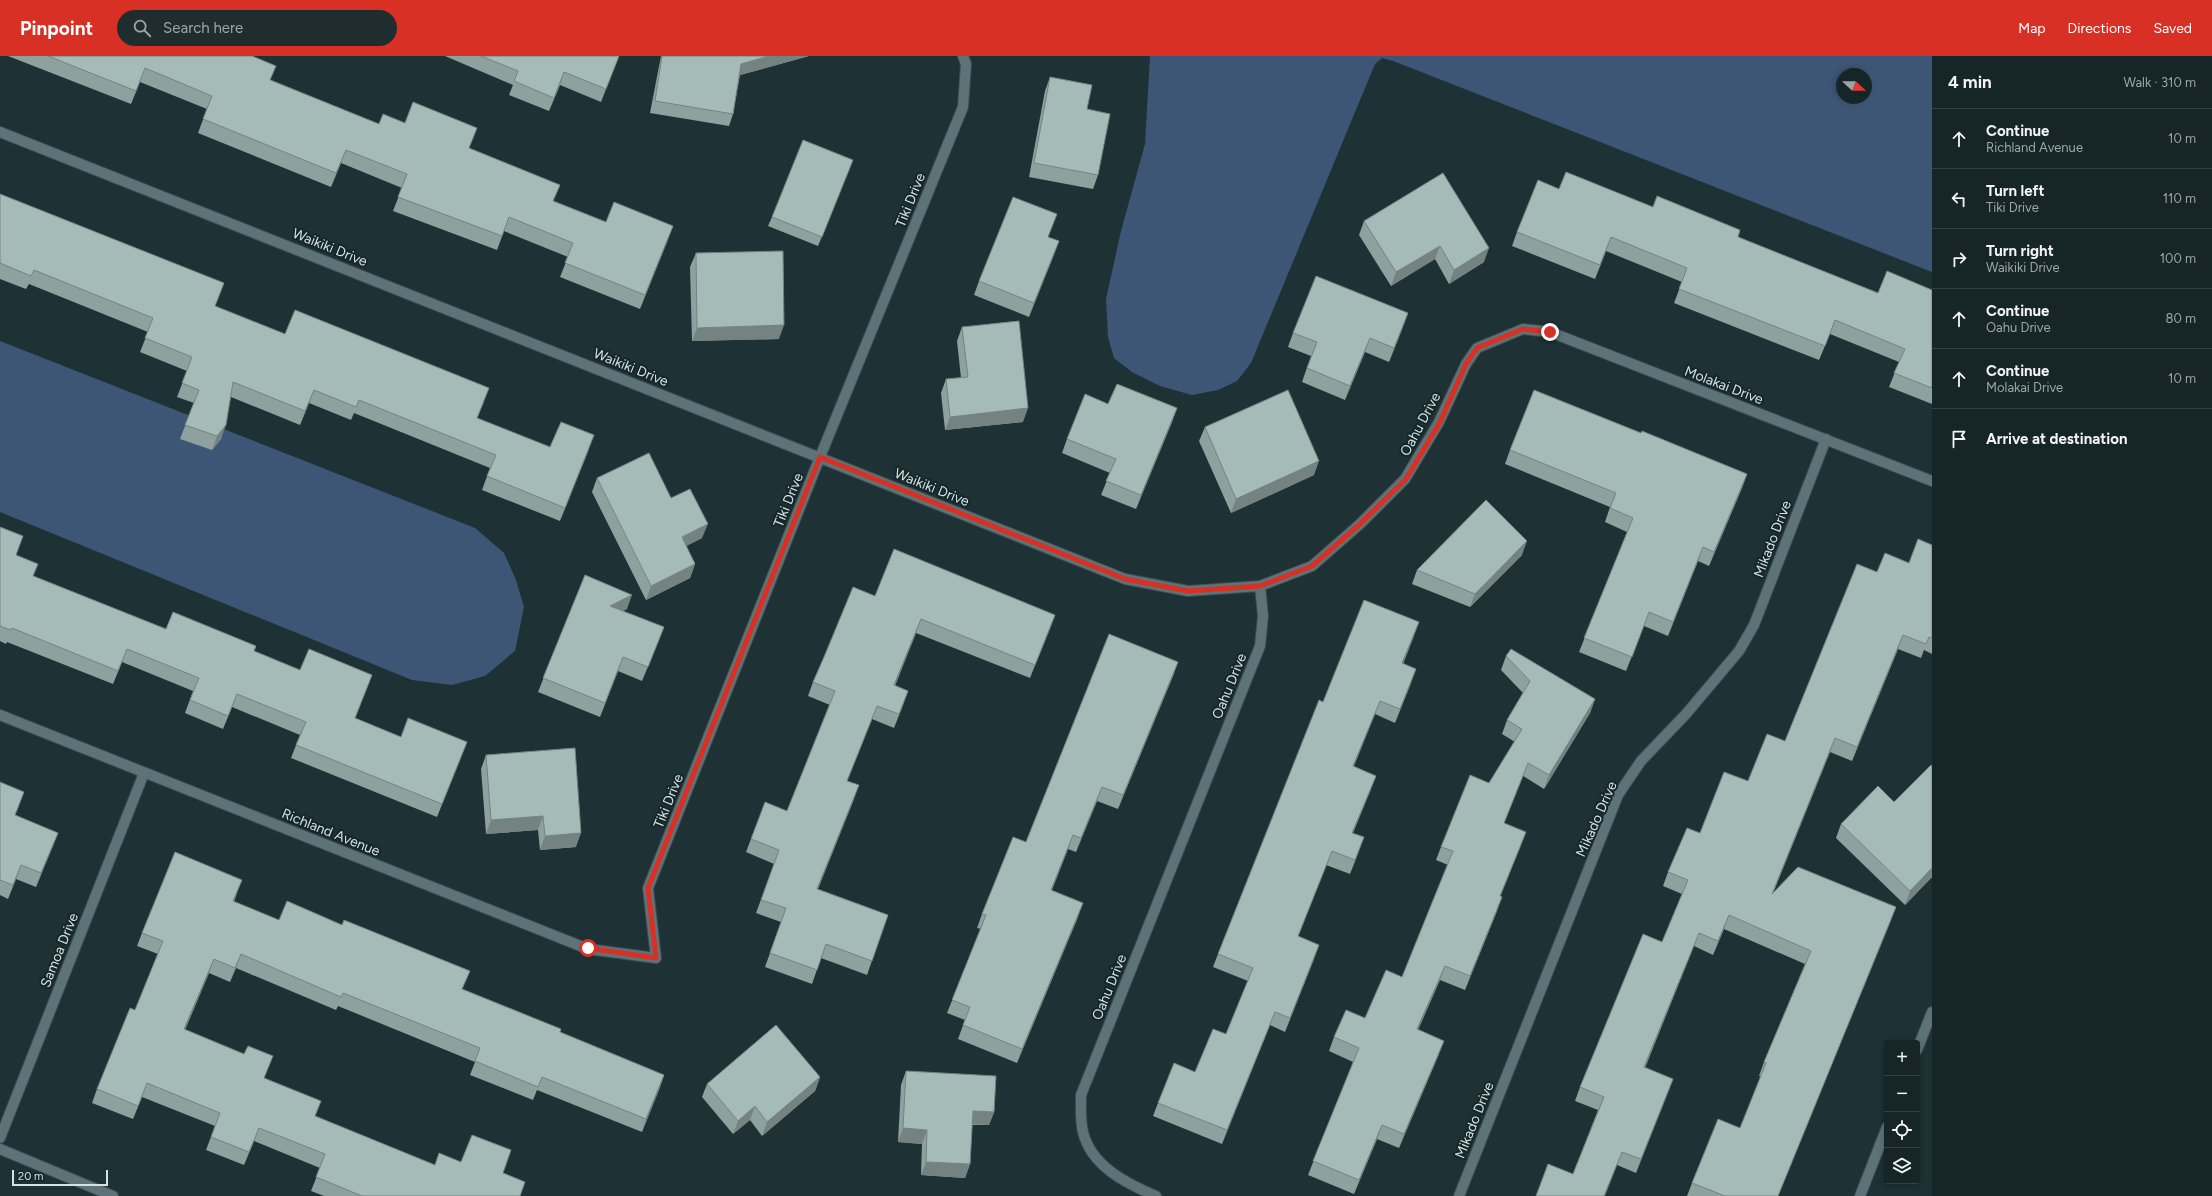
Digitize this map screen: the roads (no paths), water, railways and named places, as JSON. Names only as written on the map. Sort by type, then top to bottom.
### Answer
[{"type":"street","name":"Tiki Drive","points":[[656,958],[648,888],[820,457],[963,107],[966,64],[963,56]]},
{"type":"street","name":"Waikiki Drive","points":[[0,132],[1125,579],[1188,591],[1260,586]]},
{"type":"street","name":"Molakai Drive","points":[[1504,336],[1523,329],[1550,332],[1932,481]]},
{"type":"street","name":"Oahu Drive","points":[[1156,1196],[1121,1179],[1106,1169],[1093,1152],[1083,1132],[1081,1095],[1260,646],[1263,616],[1260,586],[1312,566],[1360,524],[1406,479],[1440,422],[1466,364],[1477,348],[1504,336]]},
{"type":"street","name":"Mikado Drive","points":[[1459,1196],[1618,795],[1641,761],[1686,714],[1739,651],[1754,625],[1826,439]]},
{"type":"street","name":"Richland Avenue","points":[[0,715],[588,948],[656,958]]},
{"type":"street","name":"Samoa Drive","points":[[0,1138],[144,772]]},
{"type":"street","points":[[1920,1042],[1932,1012]]},
{"type":"street","points":[[1860,1196],[1884,1135]]},
{"type":"street","points":[[0,1149],[113,1196]]},
{"type":"water","points":[[1150,56],[1932,56],[1932,272],[1382,58],[1375,64],[1251,363],[1237,381],[1218,390],[1192,395],[1160,386],[1132,372],[1114,358],[1108,337],[1106,299],[1121,231],[1145,144]]},
{"type":"water","points":[[0,341],[475,528],[504,553],[516,580],[524,607],[515,651],[485,676],[452,685],[412,680],[0,512]]}]
